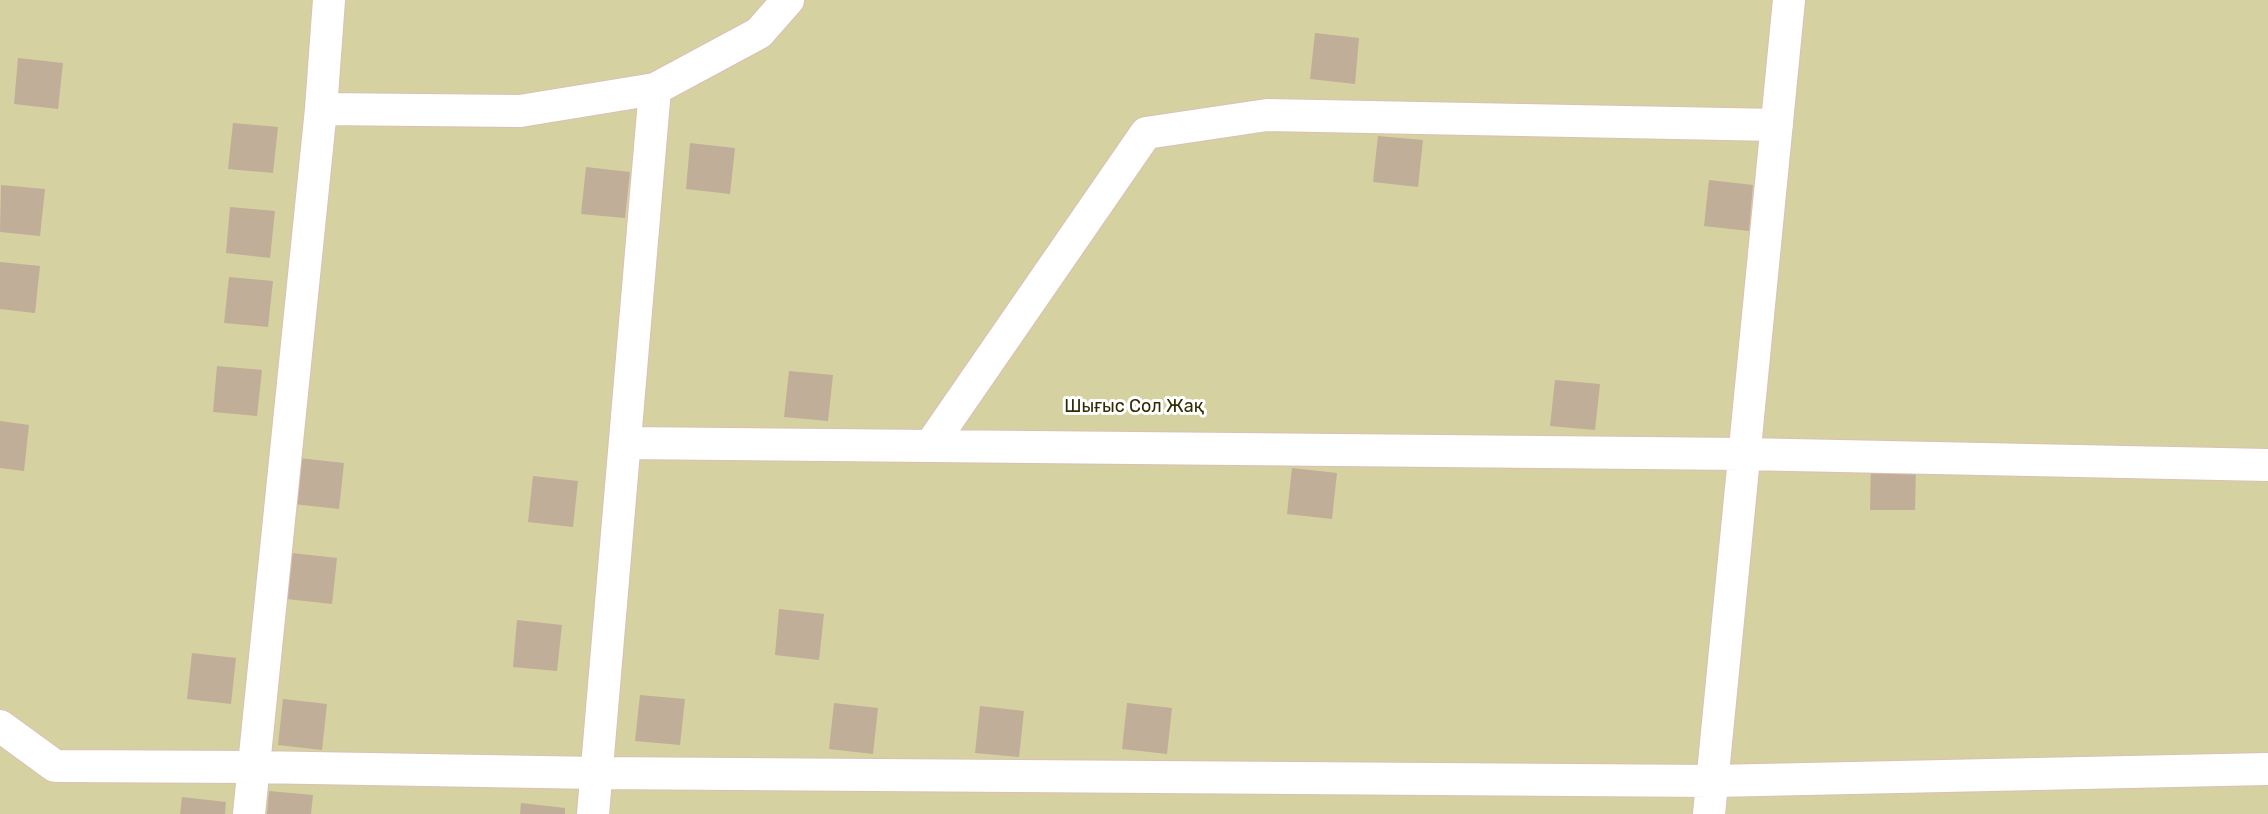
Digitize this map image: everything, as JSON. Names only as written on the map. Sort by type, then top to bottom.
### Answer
[{"type":"street","points":[[249,814],[321,109],[329,0]]},
{"type":"street","points":[[321,109],[520,111],[655,89],[759,33],[788,0]]},
{"type":"street","points":[[1709,814],[1789,0]]},
{"type":"street","points":[[594,814],[655,89]]},
{"type":"street","points":[[930,446],[1146,133],[1267,115],[1777,125]]},
{"type":"street","points":[[625,443],[1744,454],[2268,465]]},
{"type":"street","points":[[0,726],[55,766],[597,773],[1713,781],[2268,769]]},
{"type":"green space","name":"Шығыс Сол Жақ","points":[[0,0],[2268,0],[2268,814],[0,814]]},
{"type":"building","points":[[1315,33],[1359,38],[1355,84],[1310,79]]},
{"type":"building","points":[[18,58],[63,63],[58,109],[14,104]]},
{"type":"building","points":[[233,123],[278,127],[273,173],[228,169]]},
{"type":"building","points":[[1378,136],[1423,140],[1418,187],[1373,182]]},
{"type":"building","points":[[690,143],[735,148],[730,194],[686,189]]},
{"type":"building","points":[[586,167],[630,172],[625,218],[581,214]]},
{"type":"building","points":[[1709,180],[1753,185],[1749,231],[1704,226]]},
{"type":"building","points":[[1,185],[45,189],[40,236],[0,232]]},
{"type":"building","points":[[230,207],[275,211],[270,258],[226,253]]},
{"type":"building","points":[[0,262],[40,266],[35,313],[0,309]]},
{"type":"building","points":[[229,277],[273,281],[268,327],[224,323]]},
{"type":"building","points":[[217,366],[262,370],[257,416],[213,412]]},
{"type":"building","points":[[789,371],[833,375],[828,421],[784,417]]},
{"type":"building","points":[[1555,380],[1600,384],[1595,430],[1550,426]]},
{"type":"building","points":[[0,421],[29,425],[24,471],[0,468]]},
{"type":"building","points":[[299,458],[344,463],[339,509],[294,504]]},
{"type":"building","points":[[1871,464],[1916,464],[1915,510],[1870,510]]},
{"type":"building","points":[[1292,468],[1337,473],[1332,519],[1287,514]]},
{"type":"building","points":[[533,476],[578,481],[573,527],[528,522]]},
{"type":"building","points":[[292,553],[337,558],[332,604],[287,599]]},
{"type":"building","points":[[779,609],[824,614],[819,660],[775,655]]},
{"type":"building","points":[[517,620],[562,625],[557,671],[513,667]]},
{"type":"building","points":[[192,653],[236,658],[231,704],[187,699]]},
{"type":"building","points":[[640,695],[685,699],[680,745],[635,741]]},
{"type":"building","points":[[283,699],[327,704],[322,750],[278,745]]},
{"type":"building","points":[[834,703],[878,708],[873,754],[829,749]]},
{"type":"building","points":[[1127,703],[1172,708],[1167,754],[1122,749]]},
{"type":"building","points":[[980,706],[1024,711],[1019,757],[975,753]]},
{"type":"building","points":[[269,791],[313,795],[311,814],[267,814]]},
{"type":"building","points":[[182,797],[226,802],[225,814],[180,814]]},
{"type":"building","points":[[521,803],[565,808],[565,814],[520,814]]}]
